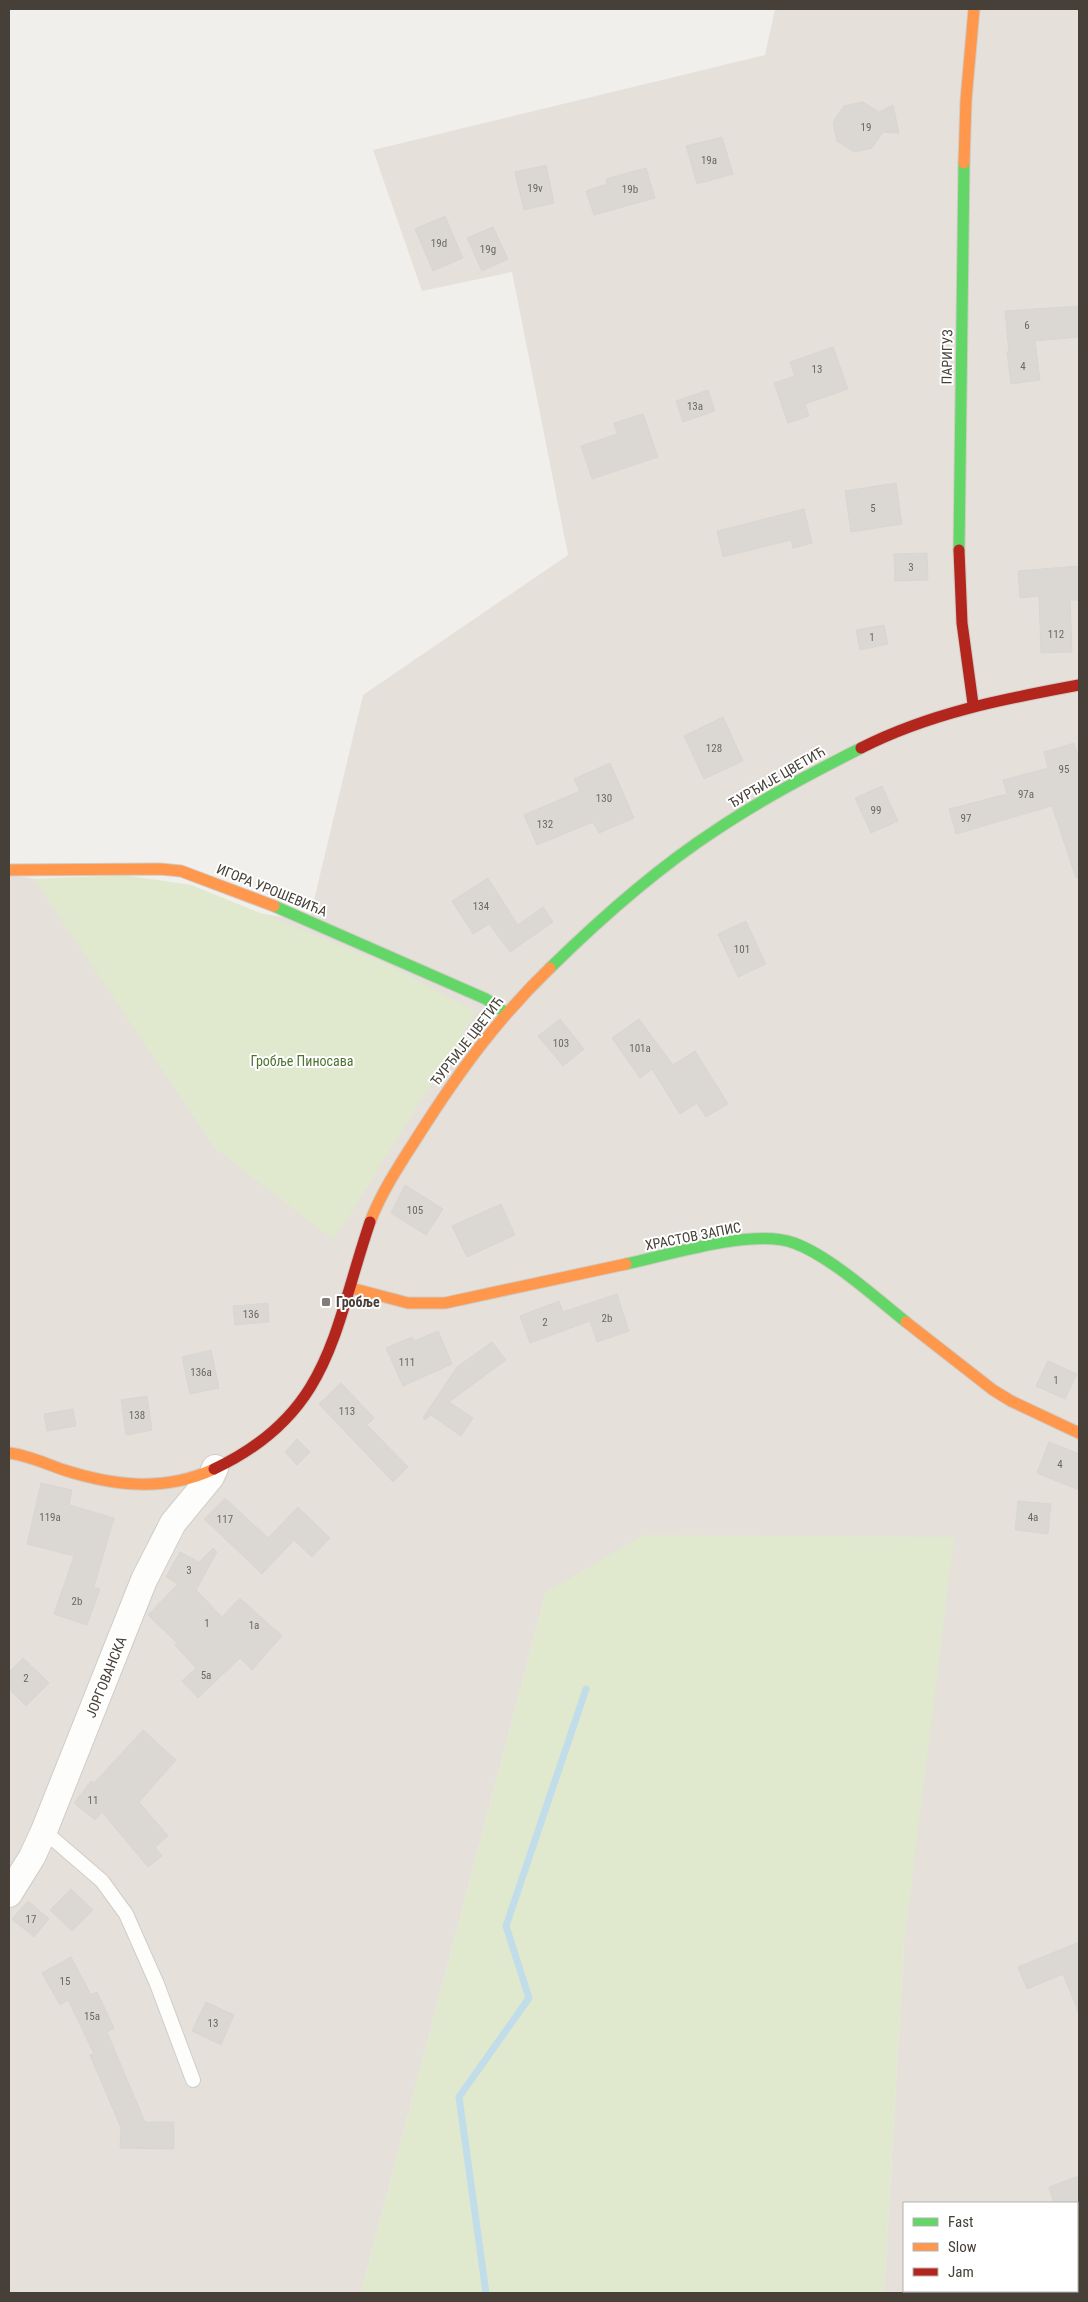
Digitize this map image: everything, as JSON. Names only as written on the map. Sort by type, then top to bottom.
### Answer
[{"type":"street","name":"ПАРИГУЗ","points":[[973,704],[967,672],[960,570],[963,222],[969,58],[974,9]]},
{"type":"street","name":"ЂУРЂИЈЕ ЦВЕТИЋ","points":[[9,1453],[112,1482],[134,1485],[160,1485],[183,1481],[215,1468],[241,1454],[264,1438],[290,1416],[311,1388],[328,1356],[369,1225],[383,1194],[444,1094],[476,1049],[542,974],[644,884],[714,831],[782,790],[859,748],[916,723],[973,704],[1079,685]]},
{"type":"street","name":"ИГОРА УРОШЕВИЋА","points":[[9,870],[160,869],[181,871],[254,897],[309,921],[486,999],[506,1013]]},
{"type":"street","name":"ХРАСТОВ ЗАПИС","points":[[350,1288],[410,1305],[426,1305],[445,1303],[729,1242],[764,1239],[794,1243],[832,1264],[993,1390],[1011,1401],[1079,1433]]},
{"type":"street","name":"ЈОРГОВАНСКА","points":[[9,1894],[32,1857],[44,1832],[159,1546],[173,1523],[211,1477],[215,1468]]},
{"type":"lane","points":[[44,1832],[102,1881],[126,1914],[157,1984],[193,2080]]},
{"type":"shaded area","points":[[775,9],[1079,9],[1079,2293],[884,2293],[904,1944],[546,1592],[361,2293],[9,2293],[9,875],[309,921],[363,695],[568,555],[512,272],[422,291],[373,150],[765,55]]},
{"type":"green space","name":"Гробље Пиносава","points":[[123,875],[191,885],[389,965],[476,1012],[334,1240],[215,1148],[34,879]]},
{"type":"green space","points":[[644,1535],[954,1537],[904,1944],[884,2293],[361,2293],[546,1592]]},
{"type":"building","points":[[863,102],[879,112],[893,105],[899,133],[883,132],[872,148],[854,152],[837,141],[833,122],[844,106]]},
{"type":"building","points":[[722,137],[733,174],[697,184],[686,146]]},
{"type":"building","points":[[546,165],[554,203],[524,210],[515,172]]},
{"type":"building","points":[[646,168],[655,198],[594,215],[586,191],[607,184],[606,179]]},
{"type":"building","points":[[445,216],[463,258],[433,271],[415,229]]},
{"type":"building","points":[[493,227],[508,259],[482,271],[467,238]]},
{"type":"building","points":[[1079,306],[1079,337],[1035,341],[1040,380],[1011,384],[1005,311]]},
{"type":"building","points":[[833,347],[848,389],[805,404],[809,416],[788,423],[774,383],[795,376],[790,362]]},
{"type":"building","points":[[708,390],[715,411],[683,422],[676,401]]},
{"type":"building","points":[[643,414],[658,457],[592,479],[581,446],[617,434],[614,423]]},
{"type":"building","points":[[896,483],[902,524],[851,532],[845,491]]},
{"type":"building","points":[[804,509],[812,543],[793,548],[791,540],[723,557],[717,531]]},
{"type":"building","points":[[927,553],[928,580],[895,581],[894,554]]},
{"type":"building","points":[[1079,566],[1079,600],[1070,600],[1072,652],[1041,653],[1039,596],[1020,598],[1018,571]]},
{"type":"building","points":[[884,625],[888,644],[860,650],[856,630]]},
{"type":"building","points":[[723,717],[743,761],[704,779],[684,736]]},
{"type":"building","points":[[1074,743],[1079,759],[1079,877],[1076,878],[1052,806],[956,834],[949,809],[1007,794],[1003,780],[1048,768],[1044,752]]},
{"type":"building","points":[[610,763],[634,818],[599,833],[593,822],[537,845],[524,815],[580,791],[574,779]]},
{"type":"building","points":[[882,786],[898,821],[871,833],[855,798]]},
{"type":"building","points":[[488,878],[518,925],[543,907],[553,922],[510,952],[489,924],[473,934],[452,901]]},
{"type":"building","points":[[746,921],[766,964],[738,977],[718,934]]},
{"type":"building","points":[[560,1019],[584,1049],[563,1066],[538,1036]]},
{"type":"building","points":[[639,1019],[673,1065],[695,1051],[728,1104],[706,1117],[697,1103],[680,1114],[652,1069],[640,1078],[612,1038]]},
{"type":"building","points":[[405,1185],[443,1209],[426,1235],[391,1213]]},
{"type":"building","points":[[501,1204],[515,1235],[467,1257],[452,1226]]},
{"type":"building","points":[[617,1294],[629,1331],[597,1342],[590,1321],[530,1343],[520,1316],[559,1301],[563,1312]]},
{"type":"building","points":[[268,1303],[269,1322],[235,1325],[233,1306]]},
{"type":"building","points":[[438,1331],[452,1364],[403,1386],[386,1348],[412,1337],[414,1341]]},
{"type":"building","points":[[492,1342],[506,1360],[449,1402],[473,1418],[461,1436],[431,1415],[425,1420],[423,1418],[457,1367]]},
{"type":"building","points":[[211,1350],[219,1388],[190,1394],[182,1357]]},
{"type":"building","points":[[1048,1361],[1077,1374],[1065,1399],[1036,1386]]},
{"type":"building","points":[[341,1383],[374,1418],[367,1425],[408,1467],[393,1482],[319,1404]]},
{"type":"building","points":[[147,1396],[152,1430],[126,1435],[121,1400]]},
{"type":"building","points":[[73,1409],[76,1426],[47,1431],[44,1414]]},
{"type":"building","points":[[297,1439],[310,1452],[297,1465],[285,1452]]},
{"type":"building","points":[[1049,1442],[1079,1454],[1079,1490],[1037,1473]]},
{"type":"building","points":[[41,1483],[72,1490],[69,1505],[114,1518],[94,1587],[100,1589],[87,1625],[54,1614],[74,1556],[27,1544]]},
{"type":"building","points":[[225,1498],[268,1538],[298,1507],[330,1538],[312,1557],[294,1540],[262,1574],[204,1519]]},
{"type":"building","points":[[1018,1501],[1051,1504],[1048,1534],[1015,1530]]},
{"type":"building","points":[[213,1548],[217,1552],[196,1590],[222,1617],[240,1598],[282,1636],[252,1670],[240,1658],[198,1698],[182,1681],[196,1668],[175,1645],[177,1643],[148,1615],[178,1584],[166,1577],[180,1552],[199,1562]]},
{"type":"building","points":[[23,1658],[49,1683],[26,1706],[9,1689],[9,1672]]},
{"type":"building","points":[[143,1730],[176,1760],[139,1802],[168,1836],[155,1847],[162,1856],[148,1867],[102,1812],[95,1820],[74,1803],[91,1781],[94,1783]]},
{"type":"building","points":[[71,1889],[93,1910],[72,1931],[50,1910]]},
{"type":"building","points":[[28,1901],[49,1919],[34,1937],[12,1919]]},
{"type":"building","points":[[1079,1942],[1079,2013],[1063,1974],[1027,1989],[1018,1967]]},
{"type":"building","points":[[71,1957],[91,1995],[97,1992],[114,2028],[107,2032],[145,2122],[174,2122],[174,2149],[120,2148],[121,2128],[90,2055],[94,2054],[68,2000],[60,2005],[42,1973]]},
{"type":"building","points":[[206,2002],[234,2015],[221,2045],[192,2031]]},
{"type":"building","points":[[1079,2176],[1079,2203],[1054,2202],[1049,2187]]},
{"type":"waterway","points":[[486,2293],[459,2097],[529,1998],[506,1926],[586,1689]]},
{"type":"traffic: fast","points":[[959,550],[964,163]]},
{"type":"traffic: fast","points":[[550,968],[630,895],[694,845],[769,797],[861,748]]},
{"type":"traffic: fast","points":[[274,906],[486,999],[506,1013]]},
{"type":"traffic: fast","points":[[626,1264],[711,1244],[756,1239],[777,1239],[794,1243],[822,1257],[852,1278],[906,1322]]},
{"type":"traffic: slow","points":[[964,163],[966,100],[974,9]]},
{"type":"traffic: slow","points":[[9,870],[160,869],[181,871],[274,906]]},
{"type":"traffic: slow","points":[[370,1222],[380,1199],[398,1167],[463,1069],[495,1027],[550,968]]},
{"type":"traffic: slow","points":[[351,1288],[408,1303],[445,1303],[626,1264]]},
{"type":"traffic: slow","points":[[906,1322],[993,1390],[1011,1401],[1079,1433]]},
{"type":"traffic: slow","points":[[9,1453],[64,1470],[121,1483],[158,1484],[196,1476],[214,1469]]},
{"type":"traffic: jam","points":[[959,550],[962,623],[973,704]]},
{"type":"traffic: jam","points":[[861,748],[913,725],[940,716],[995,702],[1079,685]]},
{"type":"traffic: jam","points":[[214,1469],[253,1447],[283,1423],[305,1395],[322,1366],[335,1334],[370,1222]]},
{"type":"place","name":"Гробље","points":[[326,1302]]}]
